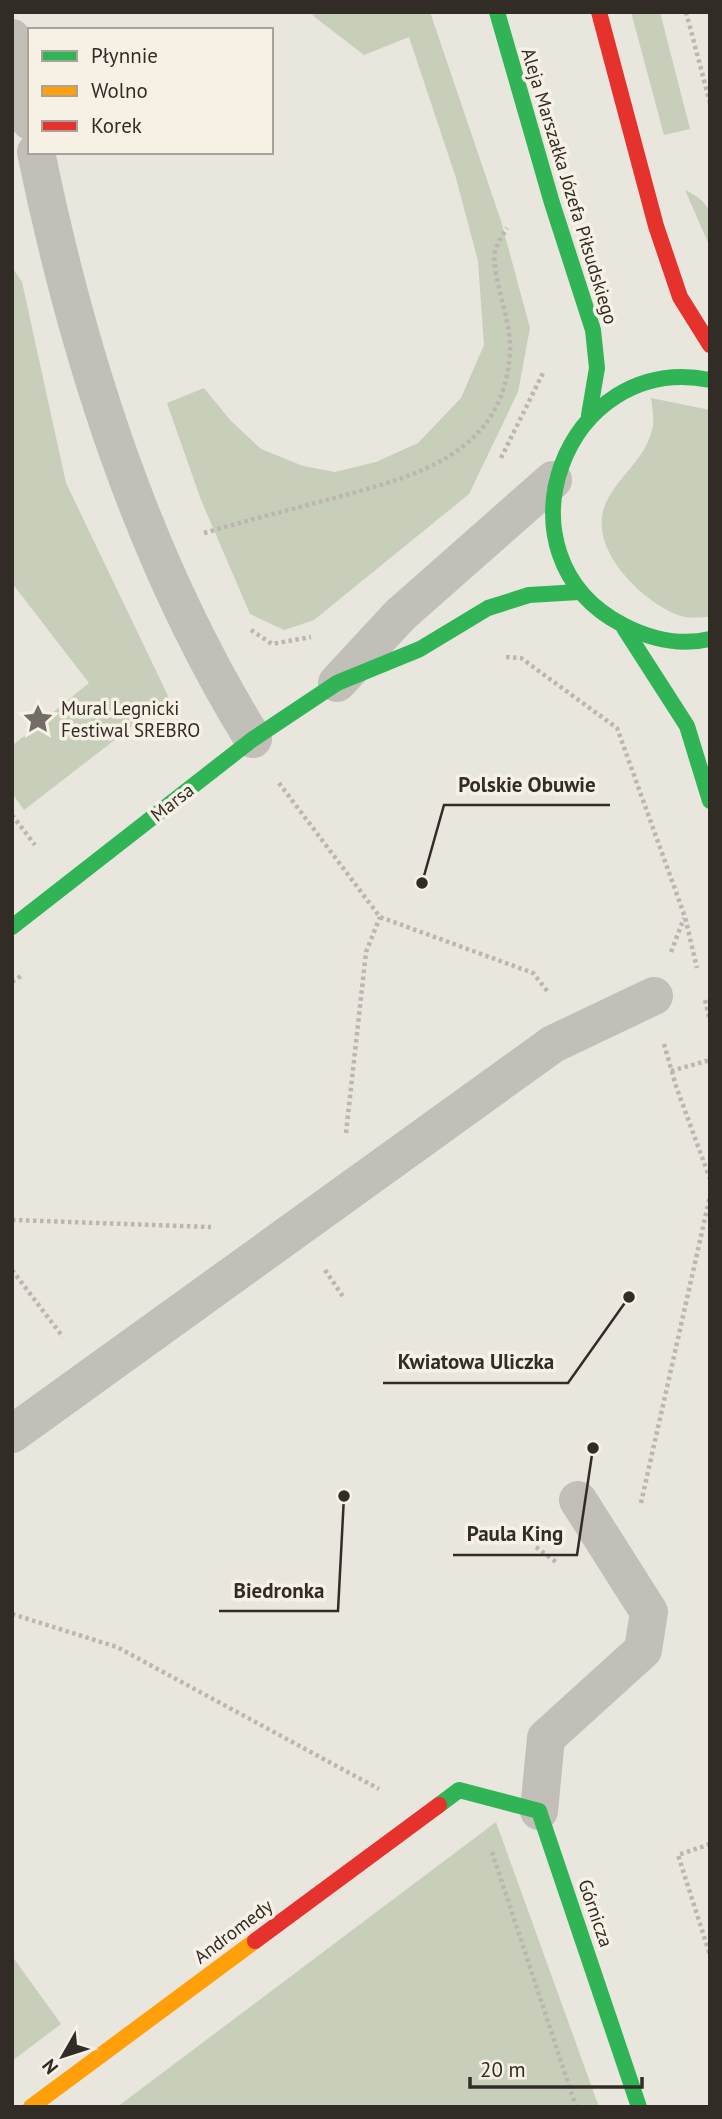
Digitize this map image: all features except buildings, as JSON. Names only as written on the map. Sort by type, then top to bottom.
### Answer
[{"type":"street","name":"Aleja Marszałka Józefa Piłsudskiego","points":[[497,12],[552,203],[593,330],[597,368],[589,415]]},
{"type":"street","points":[[599,12],[656,226],[680,297],[710,345]]},
{"type":"street","points":[[12,38],[28,112]]},
{"type":"street","points":[[36,154],[49,216],[107,421],[157,550],[208,661],[253,738]]},
{"type":"street","points":[[710,380],[696,376],[657,378],[620,391],[589,415],[566,445],[553,480],[550,520],[560,558],[579,593],[599,613],[624,628],[662,640],[710,639]]},
{"type":"street","name":"Marsa","points":[[337,683],[400,615],[553,480]]},
{"type":"street","name":"Marsa","points":[[12,927],[253,738],[337,683],[419,649],[488,608],[529,595],[579,593]]},
{"type":"street","points":[[624,628],[687,726],[710,801]]},
{"type":"street","points":[[12,1434],[553,1044],[654,996]]},
{"type":"street","points":[[466,1791],[539,1811],[546,1738],[643,1650],[649,1612],[578,1500]]},
{"type":"street","name":"Andromedy","points":[[31,2107],[426,1815],[466,1791]]},
{"type":"street","name":"Górnicza","points":[[539,1811],[639,2107]]},
{"type":"path","points":[[686,12],[710,103]]},
{"type":"path","points":[[157,550],[218,529],[409,478],[444,461],[466,445],[479,432],[495,408],[509,367],[509,321],[495,254],[513,218]]},
{"type":"path","points":[[240,622],[272,644],[311,638],[321,628]]},
{"type":"path","points":[[276,779],[380,917],[533,972],[577,1032]]},
{"type":"path","points":[[339,1200],[366,953],[380,917]]},
{"type":"path","points":[[667,1057],[710,1179]]},
{"type":"path","points":[[671,1072],[710,1060]]},
{"type":"path","points":[[610,1550],[638,1515],[710,1196]]},
{"type":"path","points":[[12,1220],[216,1228]]},
{"type":"path","points":[[12,1270],[92,1377]]},
{"type":"path","points":[[12,1614],[117,1647],[426,1815]]},
{"type":"path","points":[[466,1791],[576,2107]]},
{"type":"path","points":[[710,1844],[678,1855],[710,1955]]},
{"type":"green space","points":[[322,12],[430,12],[501,221],[530,328],[518,392],[469,494],[314,620],[284,630],[250,614],[201,500],[167,403],[204,388],[231,421],[261,449],[303,466],[335,472],[376,462],[418,443],[461,398],[484,345],[478,261],[456,178],[409,37],[364,55],[312,15]]},
{"type":"green space","points":[[631,12],[660,12],[690,129],[664,135]]},
{"type":"green space","points":[[685,190],[707,206],[710,247]]},
{"type":"green space","points":[[12,267],[22,282],[66,483],[169,698],[24,810],[12,793],[12,746],[89,683],[12,583]]},
{"type":"green space","points":[[651,398],[710,410],[710,617],[682,616],[649,598],[622,572],[605,541],[602,524],[604,508],[648,441],[653,419]]},
{"type":"green space","points":[[496,1822],[599,2107],[117,2107]]},
{"type":"green space","points":[[12,1956],[61,2024],[12,2061]]},
{"type":"traffic: fast","points":[[497,12],[552,203],[593,330],[597,368],[589,415]]},
{"type":"traffic: fast","points":[[710,380],[659,379],[616,396],[583,427],[562,466],[553,510],[560,554],[582,593],[623,625],[644,634],[665,640],[688,642],[710,639]]},
{"type":"traffic: fast","points":[[12,927],[253,739],[337,683],[420,649],[488,608],[529,595],[579,592]]},
{"type":"traffic: fast","points":[[624,628],[687,726],[710,801]]},
{"type":"traffic: fast","points":[[439,1805],[459,1790],[539,1811],[639,2107]]},
{"type":"traffic: slow","points":[[31,2107],[255,1941]]},
{"type":"traffic: jam","points":[[599,12],[656,226],[680,297],[710,345]]},
{"type":"traffic: jam","points":[[255,1941],[439,1805]]},
{"type":"place","name":"Mural Legnicki Festiwal SREBRO","points":[[38,719]]},
{"type":"place","name":"Polskie Obuwie","points":[[422,883]]},
{"type":"place","name":"Kwiatowa Uliczka","points":[[629,1297]]},
{"type":"place","name":"Paula King","points":[[593,1448]]},
{"type":"place","name":"Biedronka","points":[[344,1496]]}]
